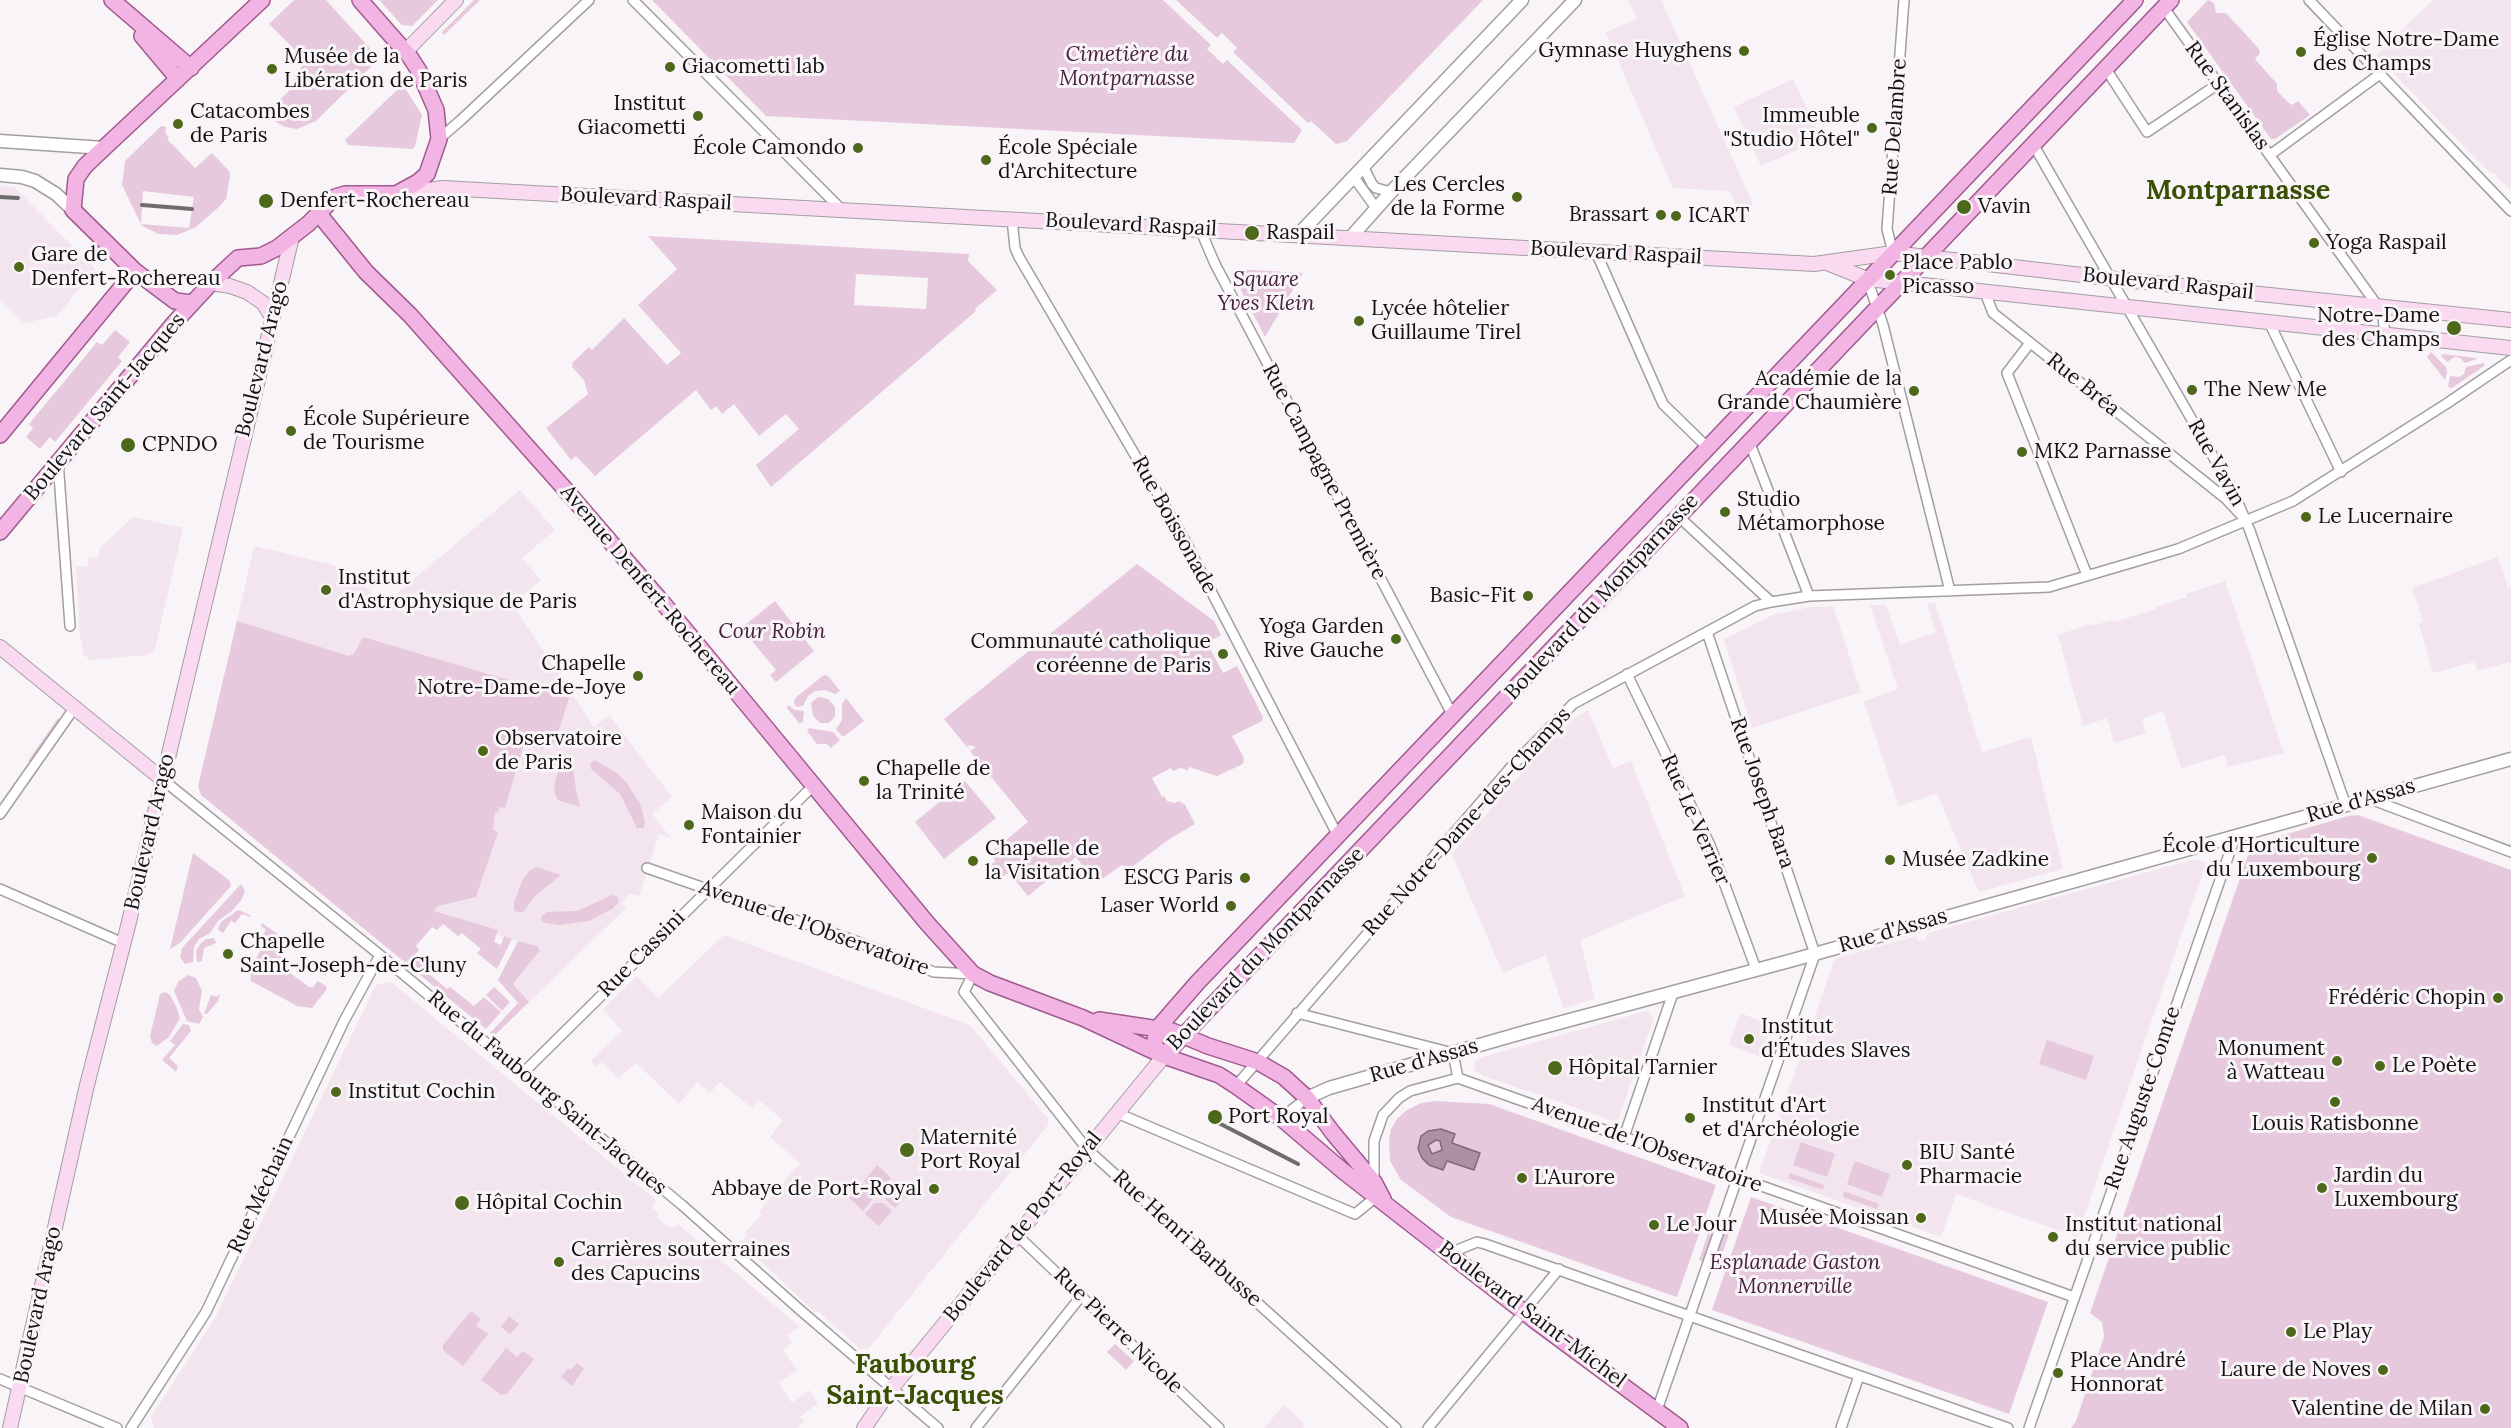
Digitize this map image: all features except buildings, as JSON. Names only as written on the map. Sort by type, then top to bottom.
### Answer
[{"type":"main road","points":[[192,303],[175,301],[135,271],[73,210],[76,179],[85,166],[262,0]]},
{"type":"main road","points":[[360,0],[405,51],[419,71],[433,103],[438,122],[439,139],[427,174],[418,182],[396,194]]},
{"type":"main road","points":[[405,51],[456,0]]},
{"type":"main road","name":"Boulevard du Montparnasse","points":[[2135,0],[1337,834],[1157,1029],[1154,1045],[1164,1056],[2168,4]]},
{"type":"main road","points":[[114,2],[191,68]]},
{"type":"main road","points":[[114,2],[178,79]]},
{"type":"main road","points":[[427,174],[437,188]]},
{"type":"main road","name":"Boulevard Raspail","points":[[396,194],[437,188],[1826,263],[1893,253],[2511,320]]},
{"type":"main road","name":"Boulevard Saint-Jacques","points":[[0,532],[192,303],[238,258],[261,256],[278,248],[319,214],[335,197],[345,194],[396,194]]},
{"type":"main road","name":"Avenue Denfert-Rochereau","points":[[319,214],[366,272],[410,315],[564,488],[973,974]]},
{"type":"main road","name":"Boulevard Arago","points":[[10,1428],[87,1085],[292,237]]},
{"type":"main road","name":"Boulevard Raspail","points":[[1826,263],[1867,279],[2268,320],[2511,348]]},
{"type":"main road","points":[[0,435],[135,271]]},
{"type":"main road","points":[[211,283],[247,292],[263,303],[272,317]]},
{"type":"main road","name":"Rue du Faubourg Saint-Jacques","points":[[0,647],[162,779]]},
{"type":"main road","name":"Avenue de l'Observatoire","points":[[973,974],[990,983],[1083,1018],[1164,1056],[1219,1075],[1281,1118],[1378,1193]]},
{"type":"main road","name":"Avenue de l'Observatoire","points":[[1083,1018],[1184,1035],[1208,1046],[1258,1062],[1284,1077],[1307,1098],[1378,1193]]},
{"type":"main road","name":"Boulevard de Port-Royal","points":[[864,1428],[891,1389],[1164,1056]]},
{"type":"main road","name":"Boulevard Saint-Michel","points":[[1378,1193],[1525,1313],[1680,1428]]},
{"type":"street","points":[[439,139],[589,0]]},
{"type":"street","points":[[633,0],[842,210]]},
{"type":"street","points":[[1298,234],[1522,0]]},
{"type":"street","points":[[1351,237],[1391,192],[1575,0]]},
{"type":"street","name":"Rue Delambre","points":[[1893,253],[1887,229],[1904,0]]},
{"type":"street","points":[[2310,0],[2511,211]]},
{"type":"street","name":"Rue Stanislas","points":[[2168,4],[2218,84],[2377,305],[2383,316],[2385,334]]},
{"type":"street","points":[[2106,69],[2146,132],[2218,84]]},
{"type":"street","points":[[2270,155],[2380,74]]},
{"type":"street","points":[[0,141],[104,148]]},
{"type":"street","name":"Rue Vavin","points":[[2033,144],[2208,446],[2246,521],[2346,806]]},
{"type":"street","points":[[1364,166],[1376,188],[1391,192]]},
{"type":"street","points":[[0,175],[35,181],[56,194],[73,210]]},
{"type":"street","points":[[1353,176],[1376,208]]},
{"type":"street","name":"Rue Boissonade","points":[[1012,219],[1014,248],[1183,537],[1337,834]]},
{"type":"street","name":"Rue Campagne Première","points":[[1200,229],[1215,264],[1452,714]]},
{"type":"street","points":[[1596,252],[1663,404],[1707,447]]},
{"type":"street","points":[[1867,279],[1878,307],[1950,591]]},
{"type":"street","name":"Rue Bréa","points":[[1984,290],[1993,313],[2225,498],[2246,521]]},
{"type":"street","points":[[2268,320],[2341,472]]},
{"type":"street","points":[[2030,343],[2007,373],[2087,575]]},
{"type":"street","name":"Rue Notre-Dame-des-Champs","points":[[1236,1086],[1512,766],[1573,704],[1755,606],[1809,596],[2049,587],[2178,549],[2293,501],[2446,405],[2511,360]]},
{"type":"street","points":[[1749,441],[1809,596]]},
{"type":"street","points":[[58,461],[70,626]]},
{"type":"street","points":[[1678,516],[1771,602]]},
{"type":"street","name":"Rue Joseph Bara","points":[[1707,632],[1815,954]]},
{"type":"street","name":"Rue Le Verrier","points":[[1627,674],[1710,845],[1756,969]]},
{"type":"street","points":[[0,814],[75,707]]},
{"type":"street","name":"Rue d'Assas","points":[[1281,1118],[1307,1098],[1329,1088],[2511,759]]},
{"type":"street","name":"Rue du Faubourg Saint-Jacques","points":[[162,779],[380,955],[725,1241],[799,1309],[938,1428]]},
{"type":"street","name":"Rue Cassini","points":[[523,1073],[813,786]]},
{"type":"street","points":[[2370,800],[2511,852]]},
{"type":"street","name":"Rue Auguste Comte","points":[[2029,1428],[2235,837]]},
{"type":"street","name":"Avenue de l'Observatoire","points":[[647,868],[858,942],[934,972],[973,974]]},
{"type":"street","points":[[0,888],[123,943]]},
{"type":"street","points":[[1657,1410],[1815,954]]},
{"type":"street","name":"Rue Méchain","points":[[131,1428],[206,1312],[344,1021],[380,955]]},
{"type":"street","name":"Rue Henri Barbusse","points":[[973,974],[964,992],[1087,1149],[1396,1428]]},
{"type":"street","points":[[1624,1137],[1672,993]]},
{"type":"street","points":[[1117,1113],[1355,1214],[1378,1193],[1374,1141],[1383,1115],[1399,1098],[1410,1091],[1458,1078],[1453,1053],[1297,1013]]},
{"type":"street","name":"Avenue de l'Observatoire","points":[[1458,1078],[2074,1297]]},
{"type":"street","name":"Rue Pierre Nicole","points":[[1017,1235],[1219,1428]]},
{"type":"street","points":[[1450,1253],[1477,1242],[2008,1428]]},
{"type":"street","points":[[1428,1428],[1559,1269]]},
{"type":"street","points":[[976,1428],[1082,1295]]},
{"type":"street","points":[[1841,1428],[1859,1376]]},
{"type":"street","points":[[0,1378],[117,1428]]},
{"type":"shaded area","points":[[1628,0],[1661,0],[1753,204],[1738,211],[1730,191],[1673,188],[1606,32],[1637,19]]},
{"type":"shaded area","points":[[2433,0],[2511,0],[2511,189],[2498,179],[2498,175],[2491,173],[2479,162],[2376,55]]},
{"type":"shaded area","points":[[1793,79],[1821,139],[1761,166],[1734,107]]},
{"type":"shaded area","points":[[0,186],[14,187],[95,269],[57,316],[24,323],[0,299]]},
{"type":"shaded area","name":"Observatoire de Paris","points":[[520,490],[555,530],[522,558],[541,580],[512,604],[594,727],[609,715],[672,797],[652,814],[671,838],[659,834],[639,896],[630,893],[622,903],[626,908],[529,1002],[513,984],[540,949],[497,934],[497,930],[433,911],[223,682],[254,546],[334,565],[356,586],[361,582],[383,605]]},
{"type":"shaded area","points":[[133,517],[183,528],[155,649],[148,655],[90,660],[83,654],[80,640],[76,567],[88,566],[88,558],[99,557],[99,549]]},
{"type":"shaded area","points":[[2498,557],[2508,588],[2511,587],[2511,666],[2509,662],[2477,671],[2474,662],[2433,673],[2419,624],[2423,621],[2412,588]]},
{"type":"shaded area","points":[[2225,581],[2284,753],[2228,767],[2225,755],[2181,768],[2163,711],[2142,719],[2146,733],[2114,743],[2107,718],[2083,726],[2058,635],[2091,624],[2092,626],[2112,620],[2114,622],[2156,609],[2156,607],[2187,597],[2186,594]]},
{"type":"shaded area","points":[[1927,603],[1935,603],[1982,752],[2031,737],[2063,869],[1979,892],[1937,793],[1899,806],[1864,701],[1898,689],[1870,605],[1886,605],[1900,645],[1936,632]]},
{"type":"shaded area","points":[[1833,606],[1861,692],[1752,728],[1724,639],[1773,615],[1811,607]]},
{"type":"shaded area","points":[[1588,710],[1613,768],[1631,761],[1685,896],[1580,940],[1595,999],[1563,1008],[1546,955],[1503,973],[1452,854],[1534,759],[1575,718]]},
{"type":"shaded area","points":[[2195,859],[2206,863],[2077,1237],[1956,1194],[1941,1237],[1759,1173],[1835,959],[1916,936],[1918,941],[1926,939],[1928,933]]},
{"type":"shaded area","name":"Maternité Port Royal","points":[[724,935],[970,1025],[1049,1120],[1048,1125],[869,1348],[860,1349],[818,1311],[815,1312],[740,1242],[761,1215],[759,1213],[765,1204],[800,1163],[770,1137],[783,1120],[759,1100],[752,1108],[720,1082],[710,1093],[697,1082],[679,1104],[636,1063],[618,1079],[602,1062],[596,1067],[591,1061],[622,1031],[603,1009],[637,976],[658,998]]},
{"type":"shaded area","name":"Hôpital Cochin","points":[[391,982],[656,1200],[652,1208],[659,1214],[657,1218],[670,1228],[679,1225],[799,1326],[787,1336],[792,1342],[783,1350],[797,1370],[779,1383],[792,1403],[809,1390],[818,1403],[800,1417],[804,1421],[797,1428],[154,1428],[151,1417],[215,1318],[376,985]]},
{"type":"shaded area","name":"Hôpital Tarnier","points":[[1647,1011],[1654,1018],[1617,1122],[1484,1076],[1474,1070],[1475,1061],[1483,1057]]},
{"type":"shaded area","name":"Institut d'Études Slaves","points":[[1740,1013],[1772,1025],[1761,1057],[1729,1045]]},
{"type":"shaded area","points":[[1441,1129],[1455,1134],[1452,1143],[1480,1153],[1474,1170],[1447,1161],[1443,1170],[1429,1165],[1422,1158],[1418,1149],[1421,1136],[1428,1131]],"holes":[[[1436,1140],[1440,1141],[1442,1150],[1432,1154],[1428,1145]]]},
{"type":"shaded area","points":[[1284,1405],[1305,1424],[1303,1428],[1264,1428]]},
{"type":"green space","points":[[294,0],[326,0],[376,55],[375,63],[316,121],[297,129],[285,127],[276,122],[274,118],[280,112],[274,105],[289,91],[296,74],[306,61],[269,24]]},
{"type":"green space","points":[[379,0],[438,0],[412,26],[402,25]]},
{"type":"green space","points":[[474,0],[480,0],[444,35],[442,32]]},
{"type":"green space","name":"Cimetière du Montparnasse","points":[[652,0],[1163,0],[1211,45],[1207,49],[1223,64],[1227,60],[1302,130],[1294,143],[766,116]]},
{"type":"green space","name":"Cimetière du Montparnasse","points":[[1176,0],[1483,0],[1347,141],[1336,144],[1311,121],[1308,123],[1233,52],[1237,48],[1222,33],[1217,38]]},
{"type":"green space","points":[[2208,0],[2214,3],[2216,13],[2226,13],[2259,49],[2260,53],[2255,59],[2277,84],[2277,91],[2291,105],[2298,101],[2310,115],[2275,139],[2271,139],[2187,22]]},
{"type":"green space","points":[[405,88],[422,115],[415,146],[412,149],[348,145],[345,140],[398,89]]},
{"type":"green space","points":[[161,126],[166,127],[165,133],[169,137],[167,139],[195,168],[212,153],[229,171],[230,176],[226,199],[220,206],[196,227],[177,235],[159,234],[142,226],[141,224],[122,185],[125,161]],"holes":[[[143,191],[194,197],[189,228],[141,224]]]},
{"type":"green space","points":[[648,236],[969,254],[968,261],[997,290],[975,309],[976,311],[771,487],[756,465],[799,429],[786,414],[759,436],[734,404],[722,414],[716,406],[711,410],[696,390],[595,476],[576,456],[571,460],[546,428],[588,394],[584,380],[572,367],[572,363],[589,347],[592,350],[624,318],[667,365],[681,353],[638,305],[677,269]],"holes":[[[856,274],[928,278],[926,309],[854,305]]]},
{"type":"green space","name":"Square Yves Klein","points":[[1235,269],[1303,273],[1265,337],[1232,273]]},
{"type":"green space","points":[[115,330],[130,342],[118,357],[122,361],[55,442],[50,437],[40,449],[26,437],[33,428],[29,424],[97,342],[102,345]]},
{"type":"green space","points":[[2431,352],[2446,367],[2445,380],[2427,357]]},
{"type":"green space","points":[[2443,354],[2477,359],[2465,363],[2455,357],[2447,362],[2441,356]]},
{"type":"green space","points":[[2483,363],[2484,366],[2452,388],[2448,387],[2450,376],[2459,377],[2464,374],[2466,367]]},
{"type":"green space","points":[[1137,564],[1214,621],[1221,635],[1207,643],[1223,673],[1237,666],[1263,717],[1262,721],[1232,736],[1244,758],[1243,764],[1217,776],[1189,767],[1188,770],[1180,768],[1173,771],[1171,768],[1152,778],[1162,797],[1164,796],[1167,801],[1184,803],[1195,824],[1168,840],[1128,870],[1122,865],[1096,883],[1076,857],[1028,896],[1010,874],[1001,878],[990,865],[996,861],[989,854],[1028,822],[970,751],[976,747],[970,745],[967,747],[944,719]]},
{"type":"green space","name":"Cour Robin","points":[[775,601],[814,651],[776,682],[770,675],[776,670],[747,635],[740,640],[735,633]]},
{"type":"green space","points":[[237,621],[349,656],[354,654],[363,637],[569,698],[554,745],[547,744],[542,749],[524,744],[505,808],[500,807],[498,813],[495,812],[493,830],[498,832],[476,897],[438,906],[434,911],[498,930],[494,942],[501,945],[504,936],[512,939],[497,969],[477,953],[481,949],[462,933],[458,936],[443,924],[437,930],[432,927],[416,946],[419,950],[414,956],[430,970],[428,973],[447,989],[450,987],[474,1006],[484,997],[501,1012],[486,1029],[201,795],[198,786]]},
{"type":"green space","points":[[824,675],[828,676],[840,691],[835,694],[825,690],[815,691],[808,696],[803,706],[796,707],[795,698]]},
{"type":"green space","points":[[818,697],[828,699],[835,707],[835,716],[829,723],[820,723],[813,716],[811,703]]},
{"type":"green space","points":[[846,698],[864,721],[843,737],[836,729],[842,720],[842,704]]},
{"type":"green space","points":[[788,705],[795,710],[804,711],[803,722],[799,723],[787,708]]},
{"type":"green space","points":[[58,718],[61,721],[31,763],[28,761]]},
{"type":"green space","points":[[809,728],[833,732],[840,740],[831,748],[827,744],[817,744],[807,731]]},
{"type":"green space","points":[[563,755],[572,759],[580,807],[558,800],[555,794],[554,785]]},
{"type":"green space","points":[[595,760],[617,773],[627,783],[640,804],[645,822],[644,828],[637,828],[620,794],[591,769],[590,764]]},
{"type":"green space","points":[[965,781],[996,818],[944,859],[915,822]]},
{"type":"green space","name":"Jardin du Luxembourg","points":[[2358,815],[2511,870],[2511,1428],[2071,1428],[2076,1421],[2104,1337],[2102,1322],[2090,1313],[2249,852],[2257,843]]},
{"type":"green space","points":[[193,853],[229,880],[231,886],[180,943],[170,949]]},
{"type":"green space","points":[[536,867],[561,875],[536,895],[523,912],[517,912],[514,910],[514,903],[522,881],[529,871]]},
{"type":"green space","points":[[241,884],[245,891],[242,899],[233,910],[218,921],[210,933],[199,939],[194,947],[193,962],[185,964],[180,957],[182,948]]},
{"type":"green space","points":[[612,895],[618,897],[619,902],[612,909],[589,921],[560,925],[545,923],[541,920],[542,915],[547,912],[577,911]]},
{"type":"green space","points":[[238,910],[251,917],[242,914],[235,923],[231,921],[223,933],[219,930],[221,922]]},
{"type":"green space","points":[[262,923],[282,937],[281,958],[286,970],[309,987],[313,987],[318,981],[326,986],[327,989],[312,1008],[297,1006],[251,981],[250,967],[265,944],[260,940],[266,930],[261,926]]},
{"type":"green space","points":[[214,938],[216,943],[204,948],[202,961],[197,962],[196,951],[200,944],[206,939]]},
{"type":"green space","points":[[518,941],[537,946],[540,950],[513,984],[529,1002],[494,1036],[490,1033],[518,1003],[498,980]]},
{"type":"green space","points":[[188,975],[196,978],[202,991],[199,1009],[203,1017],[199,1024],[187,1021],[174,991],[178,982]]},
{"type":"green space","points":[[494,987],[510,1002],[502,1011],[486,995]]},
{"type":"green space","points":[[165,992],[170,995],[180,1018],[169,1037],[157,1046],[152,1043],[150,1036],[160,994]]},
{"type":"green space","points":[[221,994],[219,1000],[207,1014],[204,1014],[211,995],[216,997]]},
{"type":"green space","points":[[183,1024],[189,1025],[191,1031],[169,1058],[178,1066],[176,1072],[162,1060],[175,1045],[170,1041]]},
{"type":"green space","points":[[2047,1040],[2094,1056],[2086,1080],[2039,1064]]},
{"type":"green space","points":[[1436,1101],[1489,1104],[1716,1185],[1677,1297],[1451,1217],[1401,1180],[1390,1161],[1391,1129],[1397,1119],[1407,1110],[1421,1103]]},
{"type":"green space","points":[[1801,1142],[1835,1154],[1827,1177],[1793,1165]]},
{"type":"green space","points":[[1855,1161],[1890,1174],[1882,1197],[1847,1184]]},
{"type":"green space","points":[[877,1165],[891,1178],[882,1189],[873,1189],[864,1181]]},
{"type":"green space","points":[[1790,1173],[1824,1185],[1823,1190],[1788,1178]]},
{"type":"green space","points":[[894,1180],[908,1193],[895,1208],[886,1200],[884,1191]]},
{"type":"green space","points":[[862,1183],[871,1191],[872,1200],[863,1211],[849,1198]]},
{"type":"green space","points":[[1844,1191],[1879,1204],[1877,1209],[1843,1197]]},
{"type":"green space","name":"Esplanade Gaston Monnerville","points":[[1751,1197],[2048,1302],[2009,1414],[1712,1310]]},
{"type":"green space","points":[[874,1203],[883,1203],[892,1211],[879,1226],[865,1214]]},
{"type":"green space","points":[[1711,1225],[1717,1227],[1705,1262],[1699,1260]]},
{"type":"green space","points":[[1724,1229],[1730,1231],[1718,1266],[1712,1264]]},
{"type":"green space","points":[[471,1311],[481,1319],[476,1325],[488,1334],[463,1366],[443,1350],[443,1345]]},
{"type":"green space","points":[[509,1316],[519,1324],[510,1334],[501,1327]]},
{"type":"green space","points":[[1115,1344],[1134,1361],[1126,1370],[1107,1352]]},
{"type":"green space","points":[[506,1348],[517,1357],[523,1351],[534,1359],[507,1394],[501,1395],[481,1380]]},
{"type":"green space","points":[[577,1363],[584,1368],[572,1386],[561,1377],[568,1368],[571,1370]]},
{"type":"railway","points":[[0,197],[18,198]]},
{"type":"railway","points":[[142,205],[192,209]]},
{"type":"railway","points":[[1213,1120],[1298,1164]]},
{"type":"place","name":"Gymnase Huyghens","points":[[1744,51]]},
{"type":"place","name":"Église Notre-Dame des Champs","points":[[2301,52]]},
{"type":"place","name":"Giacometti lab","points":[[670,67]]},
{"type":"place","name":"Musée de la Libération de Paris","points":[[272,69]]},
{"type":"place","name":"Institut Giacometti","points":[[698,116]]},
{"type":"place","name":"Catacombes de Paris","points":[[178,124]]},
{"type":"place","name":"Immeuble \"Studio Hôtel\"","points":[[1872,128]]},
{"type":"place","name":"École Camondo","points":[[858,148]]},
{"type":"place","name":"École Spéciale d'Architecture","points":[[986,160]]},
{"type":"place","name":"Les Cercles de la Forme","points":[[1517,197]]},
{"type":"place","name":"Denfert-Rochereau","points":[[266,201]]},
{"type":"place","name":"Vavin","points":[[1964,207]]},
{"type":"place","name":"Brassart","points":[[1661,215]]},
{"type":"place","name":"ICART","points":[[1676,216]]},
{"type":"place","name":"Raspail","points":[[1252,233]]},
{"type":"place","name":"Yoga Raspail","points":[[2314,243]]},
{"type":"place","name":"Gare de Denfert-Rochereau","points":[[19,267]]},
{"type":"place","name":"Place Pablo Picasso","points":[[1890,275]]},
{"type":"place","name":"Lycée hôtelier Guillaume Tirel","points":[[1359,321]]},
{"type":"place","name":"Notre-Dame des Champs","points":[[2454,328]]},
{"type":"place","name":"The New Me","points":[[2192,390]]},
{"type":"place","name":"Académie de la Grande Chaumière","points":[[1914,391]]},
{"type":"place","name":"École Supérieure de Tourisme","points":[[291,431]]},
{"type":"place","name":"CPNDO","points":[[128,445]]},
{"type":"place","name":"MK2 Parnasse","points":[[2022,452]]},
{"type":"place","name":"Studio Métamorphose","points":[[1725,512]]},
{"type":"place","name":"Le Lucernaire","points":[[2306,517]]},
{"type":"place","name":"Institut d'Astrophysique de Paris","points":[[326,590]]},
{"type":"place","name":"Basic-Fit","points":[[1528,596]]},
{"type":"place","name":"Yoga Garden Rive Gauche","points":[[1396,639]]},
{"type":"place","name":"Communauté catholique coréenne de Paris","points":[[1223,654]]},
{"type":"place","name":"Chapelle Notre-Dame-de-Joye","points":[[638,676]]},
{"type":"place","name":"Observatoire de Paris","points":[[483,751]]},
{"type":"place","name":"Chapelle de la Trinité","points":[[864,781]]},
{"type":"place","name":"Maison du Fontainier","points":[[689,825]]},
{"type":"place","name":"École d'Horticulture du Luxembourg","points":[[2372,858]]},
{"type":"place","name":"Musée Zadkine","points":[[1890,860]]},
{"type":"place","name":"Chapelle de la Visitation","points":[[973,861]]},
{"type":"place","name":"ESCG Paris","points":[[1245,878]]},
{"type":"place","name":"Laser World","points":[[1231,906]]},
{"type":"place","name":"Chapelle Saint-Joseph-de-Cluny","points":[[228,954]]},
{"type":"place","name":"Frédéric Chopin","points":[[2498,998]]},
{"type":"place","name":"Institut d'Études Slaves","points":[[1749,1039]]},
{"type":"place","name":"Monument à Watteau","points":[[2337,1061]]},
{"type":"place","name":"Le Poète","points":[[2380,1066]]},
{"type":"place","name":"Hôpital Tarnier","points":[[1555,1068]]},
{"type":"place","name":"Institut Cochin","points":[[336,1092]]},
{"type":"place","name":"Louis Ratisbonne","points":[[2335,1102]]},
{"type":"place","name":"Port Royal","points":[[1215,1117]]},
{"type":"place","name":"Institut d'Art et d'Archéologie","points":[[1690,1118]]},
{"type":"place","name":"Maternité Port Royal","points":[[907,1150]]},
{"type":"place","name":"BIU Santé Pharmacie","points":[[1907,1165]]},
{"type":"place","name":"L'Aurore","points":[[1522,1178]]},
{"type":"place","name":"Jardin du Luxembourg","points":[[2322,1188]]},
{"type":"place","name":"Abbaye de Port-Royal","points":[[934,1189]]},
{"type":"place","name":"Hôpital Cochin","points":[[462,1203]]},
{"type":"place","name":"Musée Moissan","points":[[1921,1218]]},
{"type":"place","name":"Le Jour","points":[[1654,1225]]},
{"type":"place","name":"Institut national du service public","points":[[2053,1237]]},
{"type":"place","name":"Carrières souterraines des Capucins","points":[[559,1262]]},
{"type":"place","name":"Le Play","points":[[2291,1332]]},
{"type":"place","name":"Laure de Noves","points":[[2383,1370]]},
{"type":"place","name":"Place André Honnorat","points":[[2058,1373]]},
{"type":"place","name":"Valentine de Milan","points":[[2485,1409]]},
{"type":"district","name":"Montparnasse","points":[[2238,191]]},
{"type":"district","name":"Faubourg Saint-Jacques","points":[[915,1380]]}]
